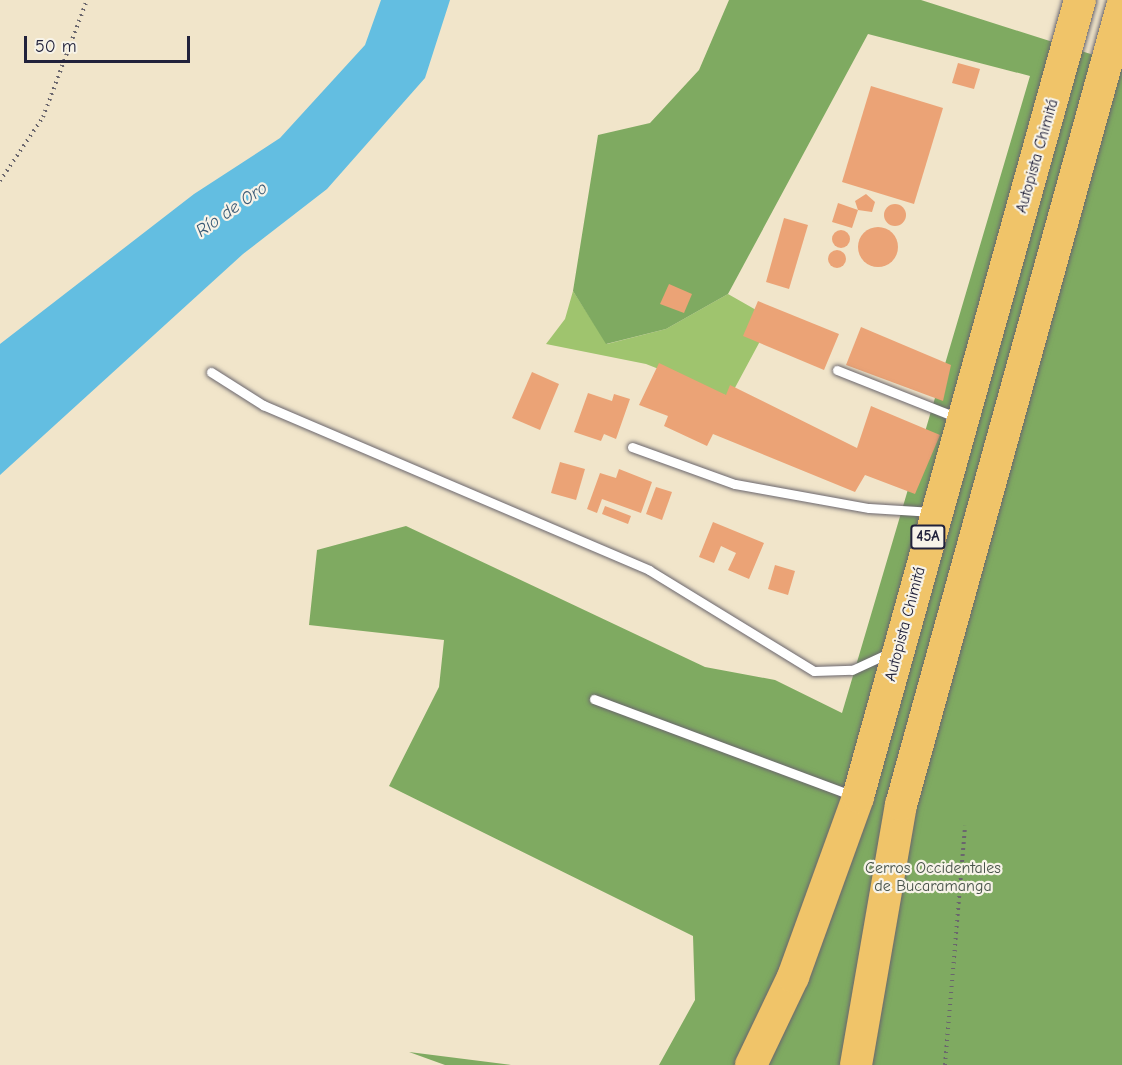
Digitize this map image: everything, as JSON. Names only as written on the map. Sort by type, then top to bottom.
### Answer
[{"type":"highway","name":"Autopista Chimitá","points":[[751,1065],[793,977],[858,798],[934,512],[964,420],[1080,0]]},
{"type":"highway","name":"45A","points":[[856,1065],[902,805],[1122,7]]},
{"type":"lane","points":[[837,370],[964,420]]},
{"type":"lane","points":[[211,372],[263,405],[649,570],[814,671],[852,670],[898,648]]},
{"type":"lane","points":[[632,447],[735,484],[869,508],[934,512]]},
{"type":"lane","points":[[594,699],[858,798]]},
{"type":"path","points":[[0,181],[43,117],[87,0]]},
{"type":"path","points":[[945,1065],[965,826]]},
{"type":"green space","name":"Cerros Occidentales de Bucaramanga","points":[[729,0],[921,0],[1122,64],[1122,1065],[659,1065],[695,1000],[693,936],[389,786],[439,687],[444,640],[309,625],[317,550],[406,526],[705,667],[775,680],[842,713],[1030,76],[868,34],[728,294],[666,329],[606,344],[573,291],[598,135],[650,123],[699,70]]},
{"type":"green space","points":[[573,291],[607,344],[666,329],[728,294],[772,319],[730,397],[646,364],[546,344],[565,319]]},
{"type":"green space","points":[[409,1052],[511,1065],[445,1065]]},
{"type":"water","name":"Río de Oro","points":[[381,0],[450,0],[425,78],[327,189],[243,254],[0,475],[0,344],[194,194],[280,138],[365,45]]},
{"type":"building","points":[[958,63],[980,69],[974,89],[952,83]]},
{"type":"building","points":[[871,86],[943,108],[914,204],[842,182]]},
{"type":"building","points":[[866,194],[875,202],[872,212],[858,210],[855,201]]},
{"type":"building","points":[[838,203],[858,210],[852,228],[832,222]]},
{"type":"building","points":[[895,204],[903,207],[906,215],[903,223],[895,226],[887,223],[884,215],[887,207]]},
{"type":"building","points":[[784,218],[808,225],[789,289],[766,282]]},
{"type":"building","points":[[878,227],[886,228],[892,233],[897,239],[897,255],[892,261],[886,266],[878,267],[870,266],[864,261],[859,255],[858,247],[859,239],[864,233],[870,228]]},
{"type":"building","points":[[841,230],[847,233],[850,239],[847,245],[841,248],[835,245],[832,239],[835,233]]},
{"type":"building","points":[[837,250],[843,253],[846,259],[843,265],[837,268],[831,265],[828,259],[831,253]]},
{"type":"building","points":[[669,284],[692,294],[684,313],[660,304]]},
{"type":"building","points":[[758,301],[839,334],[824,370],[743,336]]},
{"type":"building","points":[[861,327],[951,365],[943,401],[846,365]]},
{"type":"building","points":[[659,363],[726,395],[730,385],[857,448],[871,406],[940,435],[915,494],[865,475],[855,492],[713,434],[707,446],[664,426],[668,416],[639,405]]},
{"type":"building","points":[[532,372],[559,384],[540,430],[512,418]]},
{"type":"building","points":[[588,393],[612,401],[614,394],[630,399],[616,439],[604,434],[601,441],[574,432]]},
{"type":"building","points":[[560,462],[585,469],[576,500],[551,493]]},
{"type":"building","points":[[619,469],[652,482],[641,513],[602,499],[597,513],[587,509],[600,473],[616,478]]},
{"type":"building","points":[[656,487],[672,492],[662,520],[646,514]]},
{"type":"building","points":[[605,506],[631,516],[628,524],[602,514]]},
{"type":"building","points":[[713,522],[764,543],[749,579],[728,570],[736,553],[721,546],[714,563],[699,557]]},
{"type":"building","points":[[775,565],[795,571],[788,595],[768,589]]}]
